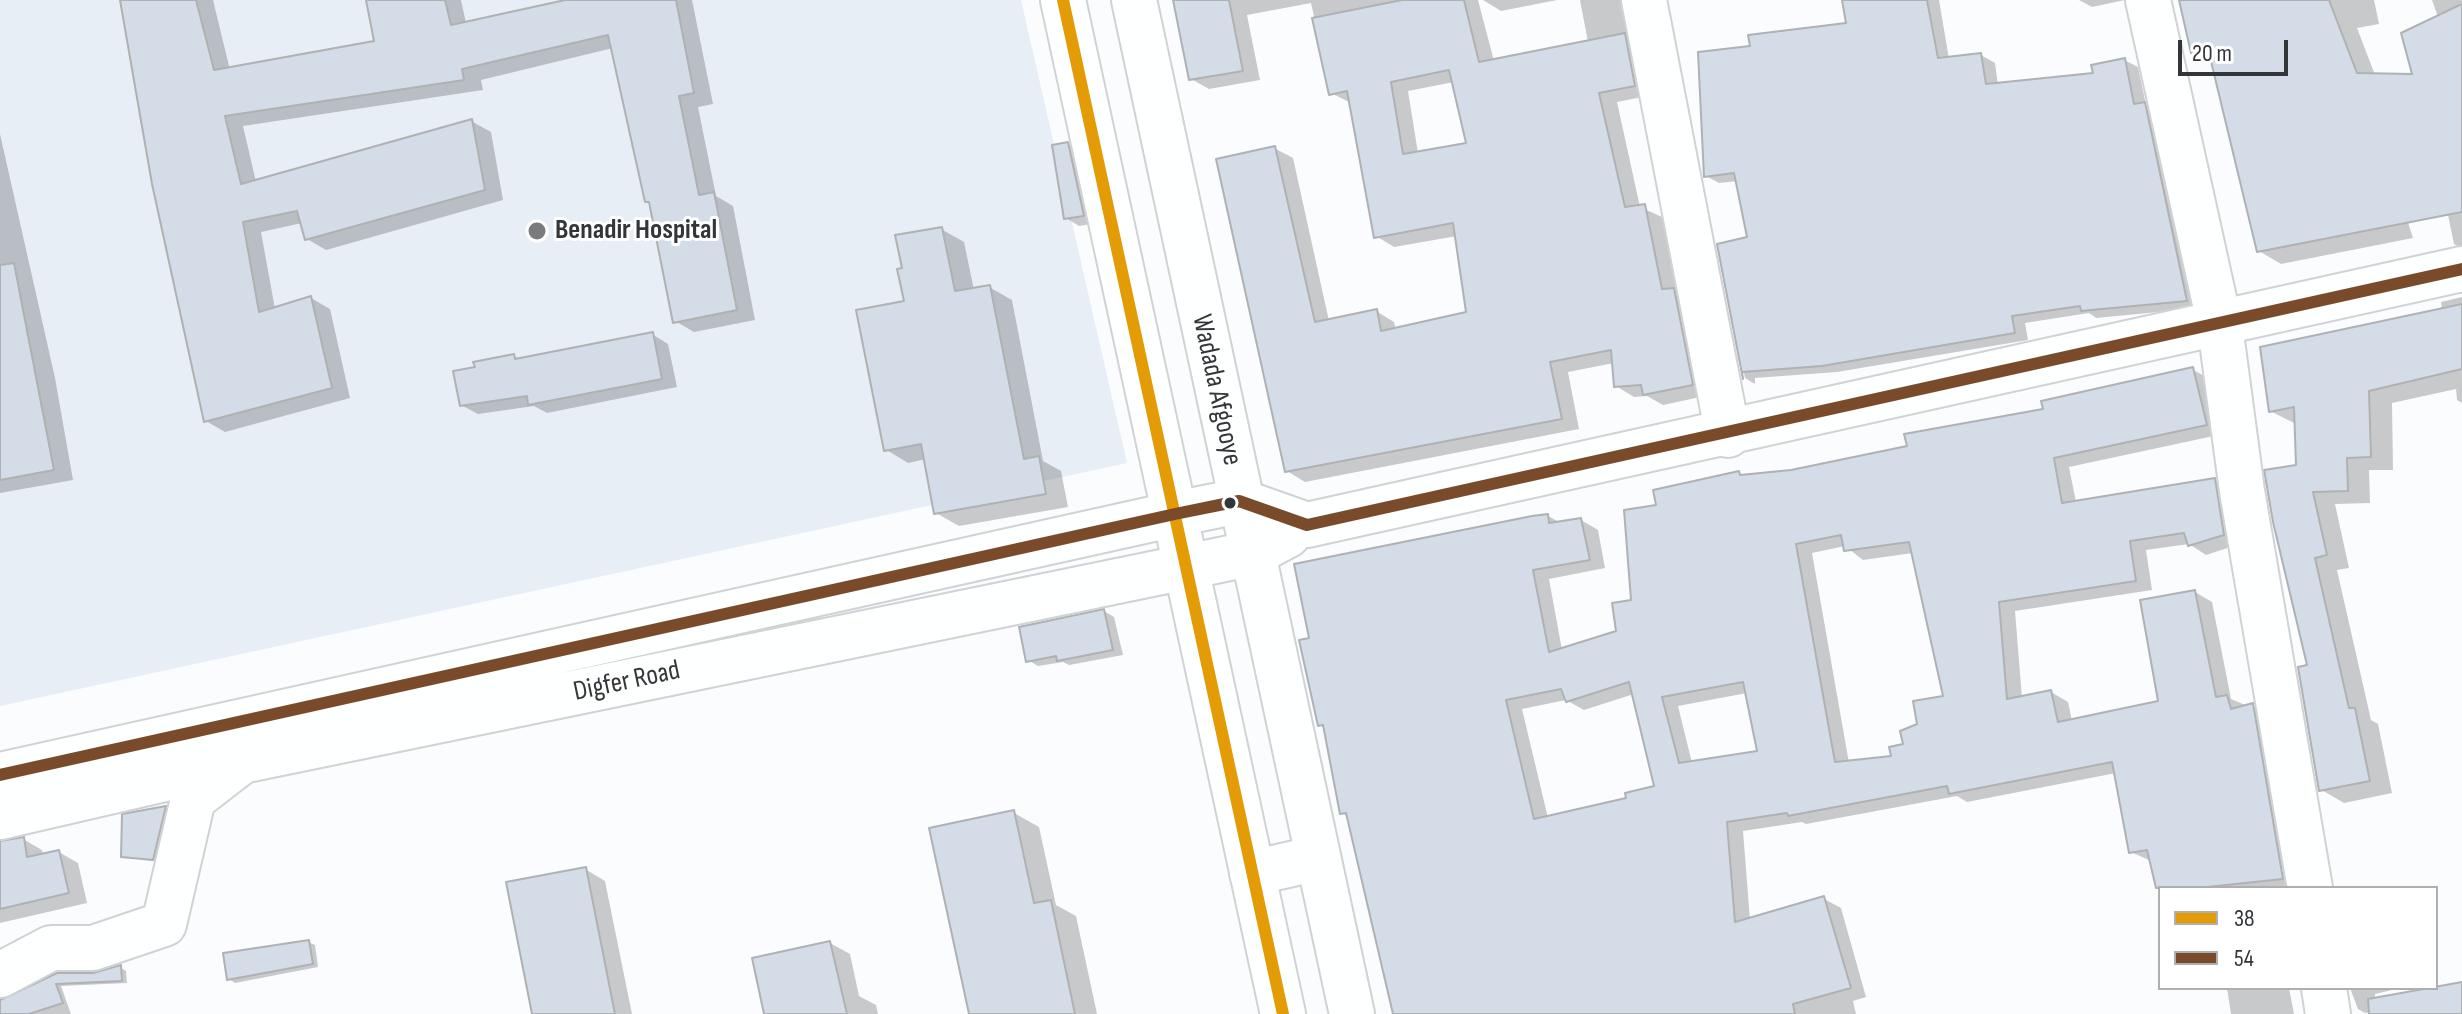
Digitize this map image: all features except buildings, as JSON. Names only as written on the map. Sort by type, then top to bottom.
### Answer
[{"type":"main road","points":[[1063,0],[1283,1014]]},
{"type":"main road","name":"Wadada Afgooye","points":[[1134,0],[1239,501],[1254,553],[1352,1014]]},
{"type":"main road","points":[[1644,0],[1728,435]]},
{"type":"main road","points":[[2148,0],[2220,326],[2242,491],[2310,886]]},
{"type":"main road","points":[[1239,501],[1307,525],[2220,326],[2462,269]]},
{"type":"main road","name":"Digfer Road","points":[[0,775],[1239,501]]},
{"type":"main road","name":"Digfer Road","points":[[0,817],[242,761],[1254,553],[1307,525]]},
{"type":"main road","points":[[0,975],[51,948],[93,948],[164,924],[193,799],[242,761]]},
{"type":"main road","points":[[1252,873],[1318,858]]},
{"type":"main road","points":[[2324,990],[2328,1014]]},
{"type":"shaded area","name":"Benadir Hospital","points":[[0,0],[1021,0],[1127,463],[0,706]]},
{"type":"transit line","name":"38","points":[[1063,0],[1283,1014]]},
{"type":"transit line","name":"54","points":[[0,775],[1175,514],[1239,501],[1307,525],[2462,269]]},
{"type":"place","name":"Benadir Hospital","points":[[537,231]]}]
